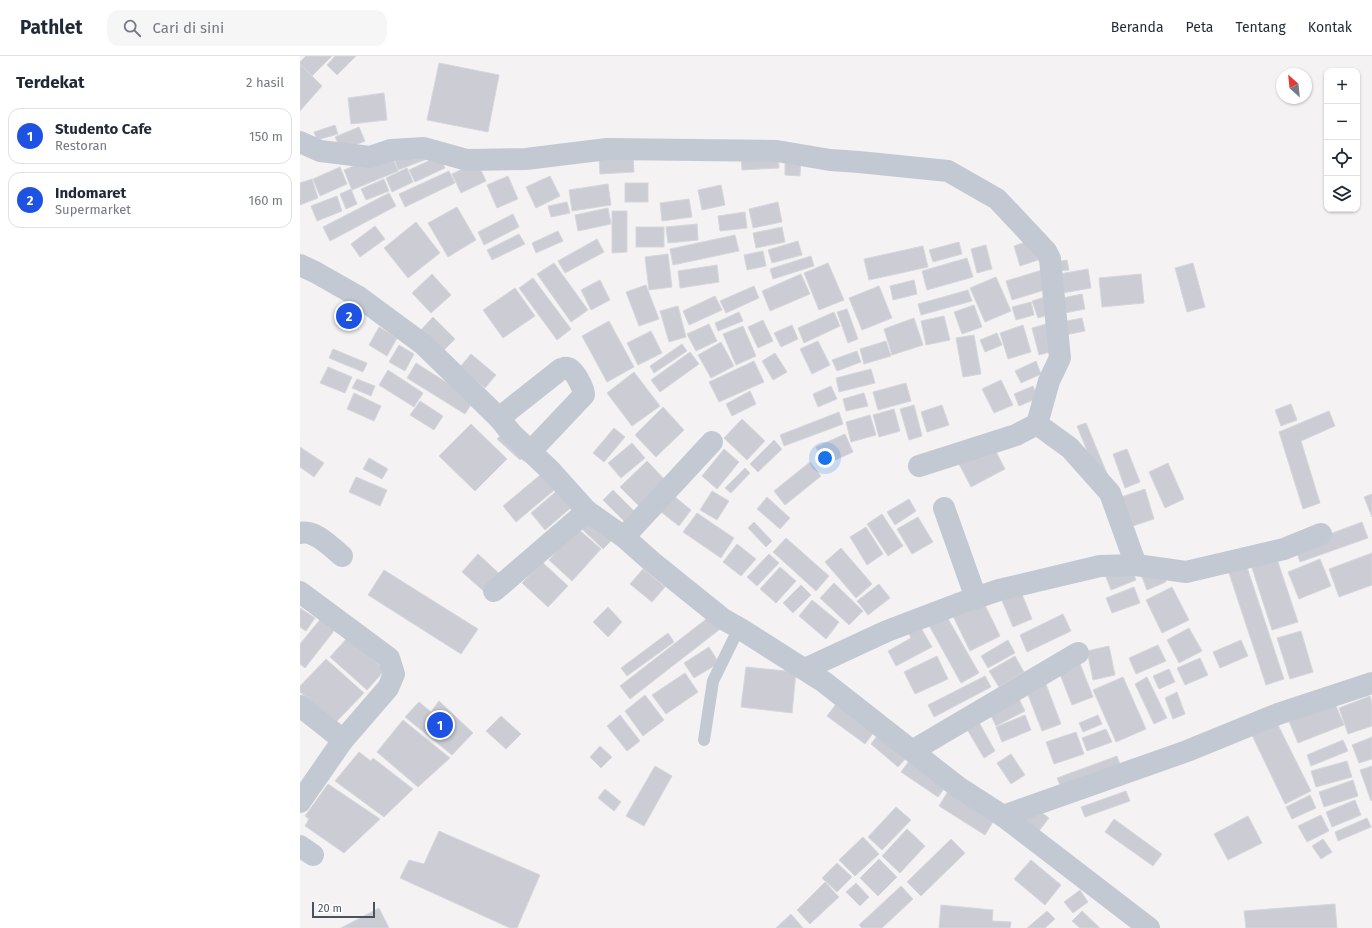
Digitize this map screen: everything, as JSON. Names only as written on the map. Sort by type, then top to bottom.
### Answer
[{"type":"street","points":[[300,142],[320,152],[370,157],[391,150],[424,148],[467,160],[526,158],[607,149],[777,151],[830,160],[948,171],[998,199],[1046,251],[1050,259],[1060,358],[1049,381],[1037,424],[1016,435],[919,466]]},
{"type":"street","points":[[300,265],[359,297],[424,345],[499,418],[512,434],[551,471],[587,511],[624,536],[651,561],[723,619],[804,669],[842,696],[958,787],[1003,816],[1149,928]]},
{"type":"street","points":[[499,418],[561,369],[571,369],[582,385],[584,395],[530,452]]},
{"type":"street","points":[[1037,424],[1070,448],[1110,493],[1136,565]]},
{"type":"street","points":[[624,536],[712,442]]},
{"type":"street","points":[[944,508],[976,598]]},
{"type":"street","points":[[494,591],[587,511]]},
{"type":"street","points":[[300,533],[304,532],[314,534],[342,556]]},
{"type":"street","points":[[804,669],[887,631],[999,590],[1100,566],[1136,565],[1186,572],[1284,549],[1321,534]]},
{"type":"street","points":[[300,592],[389,658],[394,674],[388,688],[343,740],[300,802]]},
{"type":"street","points":[[912,751],[1078,653]]},
{"type":"street","points":[[1003,816],[1187,751],[1278,714],[1372,683]]},
{"type":"street","points":[[300,706],[343,740]]},
{"type":"lane","points":[[704,740],[713,681],[739,628]]},
{"type":"building","points":[[306,56],[332,56],[312,76],[300,64]]},
{"type":"building","points":[[335,56],[356,56],[337,75],[327,65]]},
{"type":"building","points":[[439,63],[499,75],[488,132],[427,120]]},
{"type":"building","points":[[300,64],[322,86],[300,111]]},
{"type":"building","points":[[384,93],[387,120],[351,124],[348,98]]},
{"type":"building","points":[[335,125],[338,134],[317,140],[314,132]]},
{"type":"building","points":[[359,127],[365,141],[342,151],[335,137]]},
{"type":"building","points":[[390,151],[398,171],[352,190],[344,170]]},
{"type":"building","points":[[778,152],[779,168],[742,170],[741,155]]},
{"type":"building","points":[[633,155],[634,172],[600,174],[599,158]]},
{"type":"building","points":[[439,156],[445,168],[415,182],[409,170]]},
{"type":"building","points":[[785,156],[801,157],[800,176],[785,175]]},
{"type":"building","points":[[427,159],[398,170],[395,160]]},
{"type":"building","points":[[477,162],[486,181],[461,193],[452,174]]},
{"type":"building","points":[[340,167],[347,184],[320,196],[313,179]]},
{"type":"building","points":[[407,168],[413,182],[392,192],[386,178]]},
{"type":"building","points":[[449,171],[455,183],[405,207],[399,194]]},
{"type":"building","points":[[508,176],[518,199],[497,208],[487,185]]},
{"type":"building","points":[[550,176],[560,196],[536,208],[526,187]]},
{"type":"building","points":[[312,179],[318,198],[300,205],[300,183]]},
{"type":"building","points":[[384,179],[389,191],[366,200],[361,189]]},
{"type":"building","points":[[625,183],[648,183],[648,202],[625,202]]},
{"type":"building","points":[[608,184],[611,205],[572,211],[569,190]]},
{"type":"building","points":[[721,185],[725,205],[702,210],[698,190]]},
{"type":"building","points":[[351,189],[357,204],[346,209],[340,194]]},
{"type":"building","points":[[389,193],[396,206],[330,241],[323,227]]},
{"type":"building","points":[[337,196],[342,211],[317,221],[311,206]]},
{"type":"building","points":[[689,199],[692,217],[662,221],[660,203]]},
{"type":"building","points":[[567,202],[570,213],[551,217],[548,206]]},
{"type":"building","points":[[778,202],[782,222],[753,228],[749,209]]},
{"type":"building","points":[[457,207],[476,240],[448,257],[428,223]]},
{"type":"building","points":[[608,208],[611,224],[578,231],[575,215]]},
{"type":"building","points":[[612,211],[627,211],[627,252],[612,253]]},
{"type":"building","points":[[745,212],[747,228],[720,231],[718,216]]},
{"type":"building","points":[[513,214],[519,227],[484,245],[478,232]]},
{"type":"building","points":[[416,222],[440,253],[408,278],[384,248]]},
{"type":"building","points":[[697,224],[698,240],[668,243],[666,227]]},
{"type":"building","points":[[375,226],[385,239],[360,257],[351,244]]},
{"type":"building","points":[[636,227],[664,227],[664,247],[636,247]]},
{"type":"building","points":[[782,227],[785,242],[756,248],[753,233]]},
{"type":"building","points":[[558,231],[563,241],[536,253],[532,243]]},
{"type":"building","points":[[519,234],[525,244],[492,260],[487,250]]},
{"type":"building","points":[[735,235],[739,251],[673,265],[670,249]]},
{"type":"building","points":[[597,239],[604,252],[565,273],[558,261]]},
{"type":"building","points":[[1031,240],[1038,260],[1020,266],[1014,246]]},
{"type":"building","points":[[798,241],[802,255],[772,263],[768,250]]},
{"type":"building","points":[[959,242],[962,254],[933,262],[929,250]]},
{"type":"building","points":[[986,245],[992,269],[977,273],[971,249]]},
{"type":"building","points":[[923,246],[928,267],[869,280],[864,259]]},
{"type":"building","points":[[763,251],[766,266],[747,270],[744,255]]},
{"type":"building","points":[[668,254],[672,287],[649,290],[645,257]]},
{"type":"building","points":[[811,256],[814,266],[773,279],[770,269]]},
{"type":"building","points":[[967,258],[973,277],[927,290],[922,271]]},
{"type":"building","points":[[1067,260],[1069,270],[1055,271],[1054,262]]},
{"type":"building","points":[[554,263],[588,310],[571,322],[537,274]]},
{"type":"building","points":[[828,263],[844,300],[819,310],[804,273]]},
{"type":"building","points":[[1193,263],[1205,307],[1187,312],[1175,268]]},
{"type":"building","points":[[717,265],[719,282],[680,288],[678,271]]},
{"type":"building","points":[[1088,269],[1091,288],[1057,294],[1054,275]]},
{"type":"building","points":[[1042,270],[1048,289],[1012,300],[1006,281]]},
{"type":"building","points":[[432,274],[451,295],[431,313],[412,293]]},
{"type":"building","points":[[801,274],[810,294],[770,311],[762,291]]},
{"type":"building","points":[[1141,274],[1144,303],[1102,307],[1099,278]]},
{"type":"building","points":[[996,277],[1011,311],[985,322],[970,288]]},
{"type":"building","points":[[533,278],[571,329],[557,340],[519,288]]},
{"type":"building","points":[[600,280],[610,300],[591,310],[581,290]]},
{"type":"building","points":[[914,280],[917,294],[893,300],[890,286]]},
{"type":"building","points":[[646,285],[659,319],[639,326],[626,292]]},
{"type":"building","points":[[754,286],[759,298],[726,313],[720,301]]},
{"type":"building","points":[[879,286],[892,318],[862,330],[849,298]]},
{"type":"building","points":[[515,288],[535,316],[503,338],[483,310]]},
{"type":"building","points":[[968,290],[972,301],[921,315],[918,304]]},
{"type":"building","points":[[1082,294],[1085,309],[1060,314],[1058,299]]},
{"type":"building","points":[[715,296],[722,310],[689,325],[683,311]]},
{"type":"building","points":[[1045,297],[1051,314],[1038,318],[1032,301]]},
{"type":"building","points":[[1031,302],[1034,315],[1016,320],[1012,307]]},
{"type":"building","points":[[974,305],[982,327],[962,334],[954,312]]},
{"type":"building","points":[[678,306],[686,337],[669,342],[660,311]]},
{"type":"building","points":[[847,309],[858,339],[848,343],[837,312]]},
{"type":"building","points":[[739,312],[743,321],[718,331],[715,323]]},
{"type":"building","points":[[834,312],[840,326],[804,343],[798,328]]},
{"type":"building","points":[[944,316],[950,340],[926,345],[921,321]]},
{"type":"building","points":[[433,317],[455,339],[441,353],[419,332]]},
{"type":"building","points":[[914,318],[923,345],[892,355],[884,329]]},
{"type":"building","points":[[1082,318],[1085,331],[1065,335],[1062,322]]},
{"type":"building","points":[[763,320],[773,341],[758,348],[748,327]]},
{"type":"building","points":[[609,321],[634,367],[607,382],[582,336]]},
{"type":"building","points":[[1050,323],[1057,350],[1039,355],[1032,328]]},
{"type":"building","points":[[709,324],[717,341],[696,351],[687,334]]},
{"type":"building","points":[[792,325],[798,339],[781,347],[774,333]]},
{"type":"building","points":[[1023,325],[1031,352],[1008,359],[1000,333]]},
{"type":"building","points":[[743,326],[756,356],[736,365],[723,334]]},
{"type":"building","points":[[379,327],[397,338],[387,356],[369,345]]},
{"type":"building","points":[[651,331],[662,353],[638,365],[627,343]]},
{"type":"building","points":[[997,333],[1002,345],[985,352],[980,340]]},
{"type":"building","points":[[974,335],[981,374],[963,377],[956,338]]},
{"type":"building","points":[[818,341],[830,365],[812,374],[800,349]]},
{"type":"building","points":[[886,341],[891,356],[864,364],[860,349]]},
{"type":"building","points":[[721,342],[734,366],[711,378],[698,355]]},
{"type":"building","points":[[682,344],[687,351],[654,373],[650,366]]},
{"type":"building","points":[[399,345],[414,354],[405,371],[389,362]]},
{"type":"building","points":[[333,349],[367,363],[363,372],[329,358]]},
{"type":"building","points":[[857,351],[861,362],[837,371],[832,360]]},
{"type":"building","points":[[690,352],[699,364],[660,392],[651,380]]},
{"type":"building","points":[[775,353],[787,372],[773,380],[762,361]]},
{"type":"building","points":[[471,354],[496,375],[485,388],[460,367]]},
{"type":"building","points":[[754,361],[764,382],[719,402],[709,382]]},
{"type":"building","points":[[1036,361],[1041,374],[1021,383],[1015,371]]},
{"type":"building","points":[[416,363],[474,400],[465,414],[407,378]]},
{"type":"building","points":[[328,367],[352,377],[345,393],[320,383]]},
{"type":"building","points":[[871,369],[875,383],[839,392],[836,378]]},
{"type":"building","points":[[388,370],[423,393],[414,407],[379,385]]},
{"type":"building","points":[[634,372],[660,406],[632,426],[607,393]]},
{"type":"building","points":[[357,379],[375,386],[371,396],[352,388]]},
{"type":"building","points":[[1001,380],[1013,405],[994,413],[982,389]]},
{"type":"building","points":[[906,383],[911,401],[878,410],[873,392]]},
{"type":"building","points":[[831,386],[837,399],[818,407],[813,394]]},
{"type":"building","points":[[1033,386],[1038,398],[1019,406],[1014,394]]},
{"type":"building","points":[[750,391],[756,404],[732,416],[726,404]]},
{"type":"building","points":[[354,393],[381,406],[374,421],[347,409]]},
{"type":"building","points":[[864,393],[868,406],[846,411],[843,399]]},
{"type":"building","points":[[420,401],[443,416],[434,430],[410,415]]},
{"type":"building","points":[[1291,404],[1297,420],[1281,426],[1275,410]]},
{"type":"building","points":[[914,405],[922,436],[909,440],[900,409]]},
{"type":"building","points":[[942,405],[949,425],[927,432],[921,412]]},
{"type":"building","points":[[663,407],[684,430],[656,457],[635,435]]},
{"type":"building","points":[[894,409],[900,431],[879,437],[873,415]]},
{"type":"building","points":[[1329,411],[1335,426],[1301,441],[1320,503],[1303,509],[1279,432]]},
{"type":"building","points":[[839,412],[843,424],[784,446],[780,435]]},
{"type":"building","points":[[870,415],[876,435],[851,442],[846,422]]},
{"type":"building","points":[[742,419],[765,441],[747,460],[724,438]]},
{"type":"building","points":[[1086,423],[1108,476],[1099,480],[1077,426]]},
{"type":"building","points":[[471,424],[507,459],[475,491],[439,456]]},
{"type":"building","points":[[614,428],[625,437],[604,462],[593,453]]},
{"type":"building","points":[[504,432],[527,453],[520,460],[497,439]]},
{"type":"building","points":[[845,434],[853,452],[824,465],[816,447]]},
{"type":"building","points":[[774,440],[782,449],[758,472],[750,464]]},
{"type":"building","points":[[632,443],[645,458],[621,478],[608,463]]},
{"type":"building","points":[[992,444],[1005,469],[971,487],[958,462]]},
{"type":"building","points":[[300,447],[324,463],[314,477],[300,467]]},
{"type":"building","points":[[724,449],[739,462],[717,489],[702,476]]},
{"type":"building","points":[[1127,449],[1140,482],[1125,488],[1113,454]]},
{"type":"building","points":[[369,458],[388,469],[382,479],[363,469]]},
{"type":"building","points":[[647,461],[666,481],[639,506],[620,487]]},
{"type":"building","points":[[810,462],[821,476],[785,505],[774,491]]},
{"type":"building","points":[[1168,463],[1184,499],[1165,508],[1149,472]]},
{"type":"building","points":[[745,468],[750,473],[731,493],[725,488]]},
{"type":"building","points":[[545,471],[558,487],[516,522],[503,506]]},
{"type":"building","points":[[356,477],[387,490],[380,506],[349,492]]},
{"type":"building","points":[[560,488],[574,505],[545,530],[531,513]]},
{"type":"building","points":[[1145,489],[1154,519],[1130,527],[1121,497]]},
{"type":"building","points":[[613,490],[634,511],[624,521],[603,500]]},
{"type":"building","points":[[712,491],[729,501],[717,520],[700,510]]},
{"type":"building","points":[[669,492],[691,510],[679,526],[656,508]]},
{"type":"building","points":[[1372,494],[1372,517],[1364,497]]},
{"type":"building","points":[[767,497],[790,518],[780,529],[757,509]]},
{"type":"building","points":[[909,499],[916,511],[895,525],[887,512]]},
{"type":"building","points":[[697,513],[734,538],[721,558],[683,532]]},
{"type":"building","points":[[882,514],[903,546],[888,556],[867,524]]},
{"type":"building","points":[[592,516],[615,537],[603,549],[581,528]]},
{"type":"building","points":[[918,517],[933,542],[912,554],[897,529]]},
{"type":"building","points":[[754,522],[772,541],[766,547],[748,528]]},
{"type":"building","points":[[1362,522],[1368,538],[1300,562],[1295,547]]},
{"type":"building","points":[[866,527],[883,554],[867,565],[850,537]]},
{"type":"building","points":[[577,528],[601,549],[572,581],[549,560]]},
{"type":"building","points":[[786,538],[829,576],[816,591],[773,552]]},
{"type":"building","points":[[737,544],[756,559],[741,576],[723,562]]},
{"type":"building","points":[[841,548],[872,584],[856,598],[825,562]]},
{"type":"building","points":[[1372,553],[1372,585],[1339,597],[1329,569]]},
{"type":"building","points":[[478,554],[503,577],[487,594],[462,572]]},
{"type":"building","points":[[769,554],[779,563],[757,586],[747,577]]},
{"type":"building","points":[[1276,556],[1298,622],[1272,630],[1251,565]]},
{"type":"building","points":[[1320,559],[1331,586],[1299,599],[1288,572]]},
{"type":"building","points":[[542,562],[568,586],[548,607],[522,583]]},
{"type":"building","points":[[1246,564],[1284,679],[1266,685],[1228,570]]},
{"type":"building","points":[[780,567],[796,581],[776,603],[760,589]]},
{"type":"building","points":[[1131,567],[1136,580],[1111,590],[1106,577]]},
{"type":"building","points":[[643,569],[665,587],[652,602],[630,584]]},
{"type":"building","points":[[1161,569],[1166,582],[1147,590],[1142,577]]},
{"type":"building","points":[[384,570],[478,629],[461,654],[368,595]]},
{"type":"building","points":[[834,583],[863,611],[849,625],[820,598]]},
{"type":"building","points":[[879,584],[890,598],[868,615],[857,601]]},
{"type":"building","points":[[801,585],[811,595],[793,613],[783,603]]},
{"type":"building","points":[[1019,587],[1032,619],[1013,627],[1000,596]]},
{"type":"building","points":[[1134,587],[1140,603],[1112,613],[1106,598]]},
{"type":"building","points":[[1172,587],[1189,620],[1162,633],[1146,600]]},
{"type":"building","points":[[982,599],[1000,636],[970,651],[952,614]]},
{"type":"building","points":[[812,600],[839,622],[826,639],[799,616]]},
{"type":"building","points":[[608,607],[622,622],[608,637],[593,622]]},
{"type":"building","points":[[300,608],[315,618],[306,631],[300,627]]},
{"type":"building","points":[[943,610],[979,673],[961,683],[926,620]]},
{"type":"building","points":[[714,613],[724,626],[630,699],[620,686]]},
{"type":"building","points":[[1063,614],[1071,631],[1027,652],[1020,635]]},
{"type":"building","points":[[323,616],[337,627],[305,668],[300,664],[300,644]]},
{"type":"building","points":[[918,623],[932,647],[896,666],[888,651],[911,638],[907,630]]},
{"type":"building","points":[[1189,628],[1202,651],[1179,663],[1167,640]]},
{"type":"building","points":[[1301,631],[1313,672],[1290,679],[1277,638]]},
{"type":"building","points":[[668,633],[674,642],[627,676],[621,668]]},
{"type":"building","points":[[348,637],[385,670],[367,690],[330,657]]},
{"type":"building","points":[[1008,640],[1015,653],[988,668],[981,656]]},
{"type":"building","points":[[1241,640],[1248,656],[1220,668],[1213,652]]},
{"type":"building","points":[[1158,645],[1166,661],[1136,674],[1129,658]]},
{"type":"building","points":[[1109,646],[1115,675],[1093,680],[1087,651]]},
{"type":"building","points":[[709,647],[719,663],[694,678],[684,663]]},
{"type":"building","points":[[937,656],[948,679],[915,694],[904,672]]},
{"type":"building","points":[[1015,656],[1024,672],[999,687],[989,671]]},
{"type":"building","points":[[1200,658],[1208,675],[1185,685],[1177,668]]},
{"type":"building","points":[[326,659],[364,693],[336,722],[300,692],[300,686]]},
{"type":"building","points":[[1079,661],[1093,697],[1072,705],[1058,669]]},
{"type":"building","points":[[746,667],[796,672],[792,713],[741,707]]},
{"type":"building","points":[[1169,669],[1175,682],[1159,689],[1153,676]]},
{"type":"building","points":[[685,673],[698,692],[666,714],[652,695]]},
{"type":"building","points":[[985,676],[991,687],[934,717],[928,705]]},
{"type":"building","points":[[1123,677],[1146,729],[1116,742],[1093,690]]},
{"type":"building","points":[[1147,677],[1167,718],[1154,724],[1135,684]]},
{"type":"building","points":[[1044,679],[1061,724],[1042,731],[1025,687]]},
{"type":"building","points":[[1177,692],[1185,714],[1173,719],[1165,698]]},
{"type":"building","points":[[645,695],[664,720],[643,736],[625,711]]},
{"type":"building","points":[[1370,696],[1372,702],[1372,726],[1348,734],[1339,708]]},
{"type":"building","points":[[1018,697],[1025,711],[996,726],[989,712]]},
{"type":"building","points":[[839,700],[877,728],[865,744],[827,716]]},
{"type":"building","points":[[439,701],[473,733],[452,755],[405,717],[419,702],[431,712]]},
{"type":"building","points":[[1334,701],[1344,725],[1298,743],[1288,719]]},
{"type":"building","points":[[620,715],[640,741],[627,751],[607,726]]},
{"type":"building","points":[[1025,715],[1031,730],[1002,742],[996,727]]},
{"type":"building","points":[[1098,715],[1102,724],[1083,732],[1079,723]]},
{"type":"building","points":[[501,716],[521,734],[506,749],[486,731]]},
{"type":"building","points":[[976,717],[995,751],[984,758],[964,724]]},
{"type":"building","points":[[1275,719],[1311,791],[1285,804],[1250,731]]},
{"type":"building","points":[[403,720],[450,758],[418,787],[377,752]]},
{"type":"building","points":[[1106,729],[1112,742],[1087,751],[1082,738]]},
{"type":"building","points":[[880,732],[908,756],[898,767],[871,744]]},
{"type":"building","points":[[1076,732],[1084,754],[1054,764],[1046,742]]},
{"type":"building","points":[[1372,737],[1372,759],[1359,763],[1352,745]]},
{"type":"building","points":[[1343,740],[1348,751],[1311,766],[1307,755]]},
{"type":"building","points":[[600,746],[612,757],[601,768],[590,757]]},
{"type":"building","points":[[359,752],[371,761],[373,758],[413,789],[384,817],[335,781]]},
{"type":"building","points":[[1011,754],[1025,775],[1011,784],[997,763]]},
{"type":"building","points":[[1117,756],[1122,770],[1063,792],[1057,778]]},
{"type":"building","points":[[909,761],[946,786],[938,797],[901,772]]},
{"type":"building","points":[[1347,761],[1352,777],[1316,787],[1311,771]]},
{"type":"building","points":[[655,766],[672,776],[644,826],[626,816]]},
{"type":"building","points":[[1372,766],[1372,800],[1371,801],[1360,770]]},
{"type":"building","points":[[1353,780],[1358,796],[1324,807],[1319,792]]},
{"type":"building","points":[[328,784],[380,819],[344,853],[305,826],[309,819],[305,816]]},
{"type":"building","points":[[950,788],[996,817],[985,835],[939,806]]},
{"type":"building","points":[[605,789],[621,802],[614,811],[598,798]]},
{"type":"building","points":[[1126,791],[1130,801],[1085,817],[1081,807]]},
{"type":"building","points":[[1310,795],[1316,808],[1292,819],[1286,807]]},
{"type":"building","points":[[1355,800],[1361,815],[1332,827],[1326,812]]},
{"type":"building","points":[[896,807],[911,820],[882,850],[868,837]]},
{"type":"building","points":[[1034,807],[1049,818],[1036,835],[1021,823]]},
{"type":"building","points":[[1321,815],[1329,831],[1307,842],[1298,826]]},
{"type":"building","points":[[1248,816],[1262,843],[1228,860],[1214,834]]},
{"type":"building","points":[[1367,818],[1371,827],[1338,841],[1335,832]]},
{"type":"building","points":[[1114,819],[1162,854],[1153,866],[1105,832]]},
{"type":"building","points":[[907,829],[925,846],[900,873],[882,856]]},
{"type":"building","points":[[439,831],[540,875],[517,928],[510,928],[400,878],[409,860],[424,864]]},
{"type":"building","points":[[863,837],[879,854],[855,876],[839,860]]},
{"type":"building","points":[[951,839],[965,853],[921,896],[907,882]]},
{"type":"building","points":[[1323,839],[1332,852],[1321,859],[1312,846]]},
{"type":"building","points":[[879,859],[897,877],[878,896],[860,878]]},
{"type":"building","points":[[1031,860],[1061,885],[1045,905],[1014,879]]},
{"type":"building","points":[[837,863],[852,877],[837,892],[822,878]]},
{"type":"building","points":[[825,882],[839,897],[810,924],[797,910]]},
{"type":"building","points":[[856,883],[869,897],[860,906],[846,892]]},
{"type":"building","points":[[901,886],[913,899],[882,928],[862,928],[859,925]]},
{"type":"building","points":[[1080,890],[1088,902],[1073,913],[1064,902]]},
{"type":"building","points":[[1335,904],[1337,928],[1246,928],[1244,911]]},
{"type":"building","points":[[941,905],[993,910],[992,921],[1011,922],[1010,928],[939,928]]},
{"type":"building","points":[[379,908],[389,928],[341,928]]},
{"type":"building","points":[[1047,911],[1055,919],[1045,928],[1027,928]]},
{"type":"building","points":[[1082,911],[1100,928],[1080,928],[1072,921]]},
{"type":"building","points":[[791,914],[803,928],[776,928]]},
{"type":"place","name":"Indomaret","points":[[349,316]]},
{"type":"place","name":"Studento Cafe","points":[[440,725]]}]
